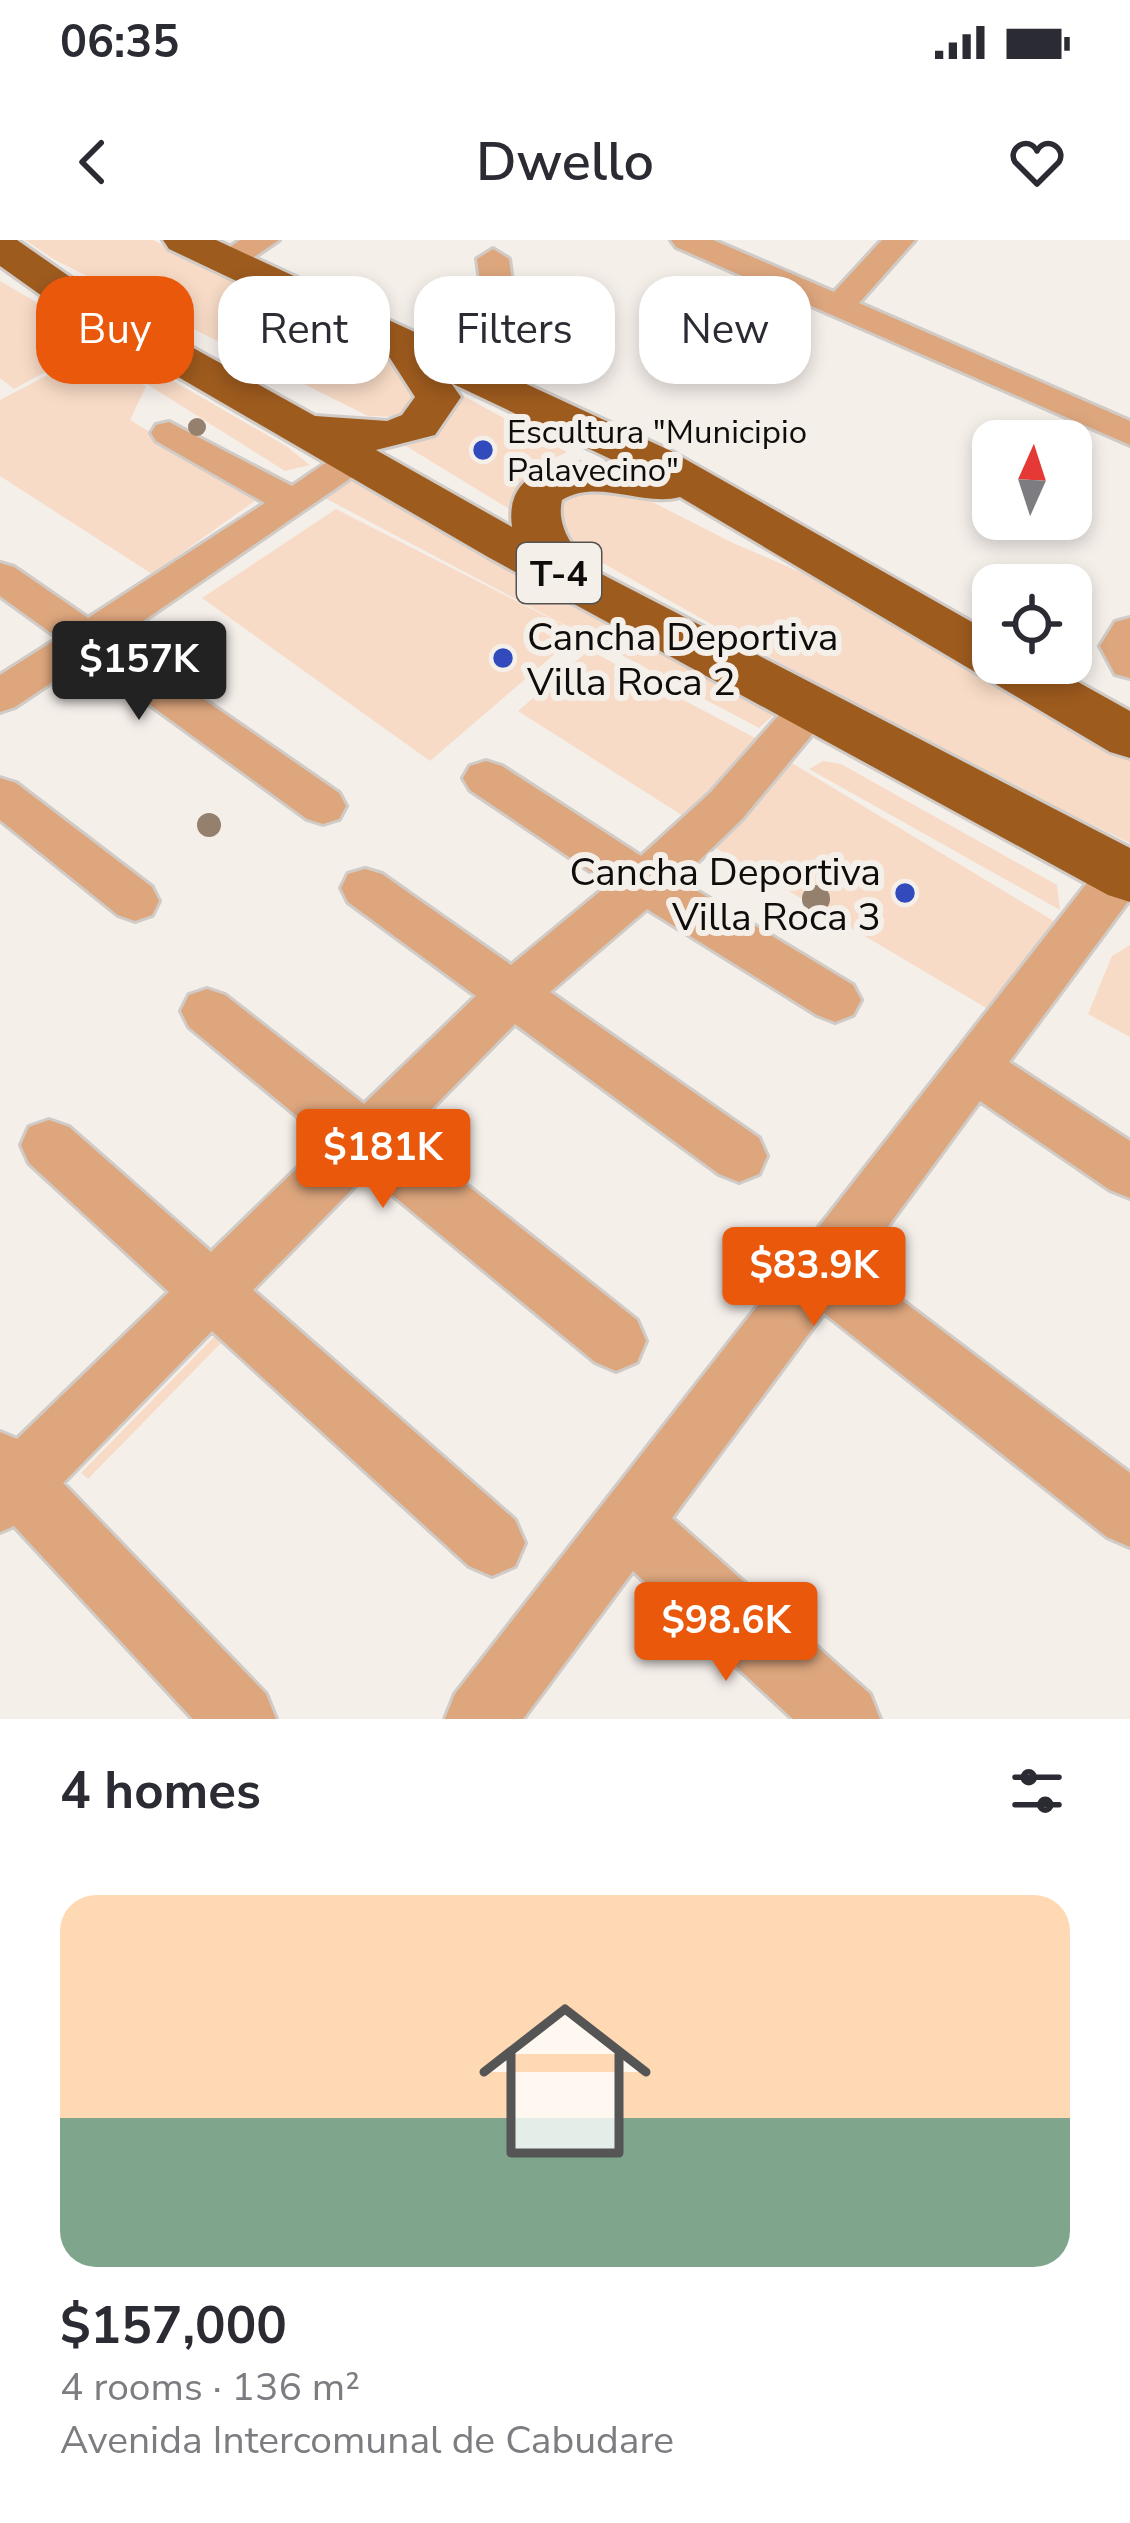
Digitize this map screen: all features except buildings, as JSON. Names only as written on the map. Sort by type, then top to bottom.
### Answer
[{"type":"highway","name":"T-4","points":[[183,240],[245,250],[414,348]]},
{"type":"highway","name":"T-4","points":[[3,253],[71,297],[570,579],[1126,875]]},
{"type":"highway","name":"T-4","points":[[301,428],[366,438],[404,431],[428,420],[438,397],[402,343]]},
{"type":"highway","name":"T-4","points":[[492,384],[654,461],[972,647]]},
{"type":"highway","name":"T-4","points":[[570,579],[538,531],[535,508],[550,488],[596,474],[713,499]]},
{"type":"highway","name":"T-4","points":[[1037,684],[1130,737]]},
{"type":"street","points":[[687,240],[1130,434]]},
{"type":"street","points":[[840,305],[899,240]]},
{"type":"street","points":[[491,276],[493,260]]},
{"type":"street","points":[[170,433],[292,503]]},
{"type":"street","points":[[0,696],[358,460]]},
{"type":"street","points":[[0,576],[323,806]]},
{"type":"street","points":[[1130,632],[1121,646],[1130,663]]},
{"type":"street","points":[[242,1719],[6,1482],[212,1291],[512,994],[644,883],[726,806],[781,779],[824,716]]},
{"type":"street","points":[[486,778],[644,883],[836,1000]]},
{"type":"street","points":[[0,795],[135,901]]},
{"type":"street","points":[[480,1719],[1126,875]]},
{"type":"street","points":[[364,888],[739,1156]]},
{"type":"street","points":[[207,1011],[616,1341]]},
{"type":"street","points":[[975,1068],[1130,1172]]},
{"type":"street","points":[[49,1145],[492,1543]]},
{"type":"street","points":[[819,1273],[1130,1514]]},
{"type":"street","points":[[629,1523],[845,1719]]},
{"type":"shaded area","points":[[25,240],[153,240],[226,276],[218,276],[218,341],[194,329],[194,276],[87,276]]},
{"type":"shaded area","points":[[0,281],[36,302],[36,377],[14,389],[0,378]]},
{"type":"shaded area","points":[[392,358],[423,400],[400,417],[368,416],[304,384],[390,384]]},
{"type":"shaded area","points":[[36,381],[143,384],[146,386],[130,420],[259,498],[152,574],[0,476],[0,400]]},
{"type":"shaded area","points":[[147,384],[179,384],[310,465],[285,471]]},
{"type":"shaded area","points":[[463,396],[567,452],[530,474],[514,512],[406,446],[439,434]]},
{"type":"shaded area","points":[[355,476],[778,711],[759,728],[323,497]]},
{"type":"shaded area","points":[[617,484],[731,542],[872,603],[972,659],[972,684],[1017,684],[1130,747],[1130,843],[903,732],[562,540],[553,497]]},
{"type":"shaded area","points":[[336,509],[579,633],[430,761],[202,598]]},
{"type":"shaded area","points":[[589,650],[761,741],[683,816],[518,711]]},
{"type":"shaded area","points":[[777,754],[1062,926],[998,1015],[699,838]]},
{"type":"shaded area","points":[[823,761],[841,764],[1057,885],[1060,910],[809,769]]},
{"type":"shaded area","points":[[1130,945],[1130,1037],[1088,1014],[1112,956]]},
{"type":"shaded area","points":[[217,1334],[223,1341],[88,1479],[81,1473]]},
{"type":"place","name":"Escultura \"Municipio Palavecino\"","points":[[483,450]]},
{"type":"place","name":"Cancha Deportiva Villa Roca 2","points":[[503,658]]},
{"type":"place","name":"Cancha Deportiva Villa Roca 3","points":[[905,893]]}]
